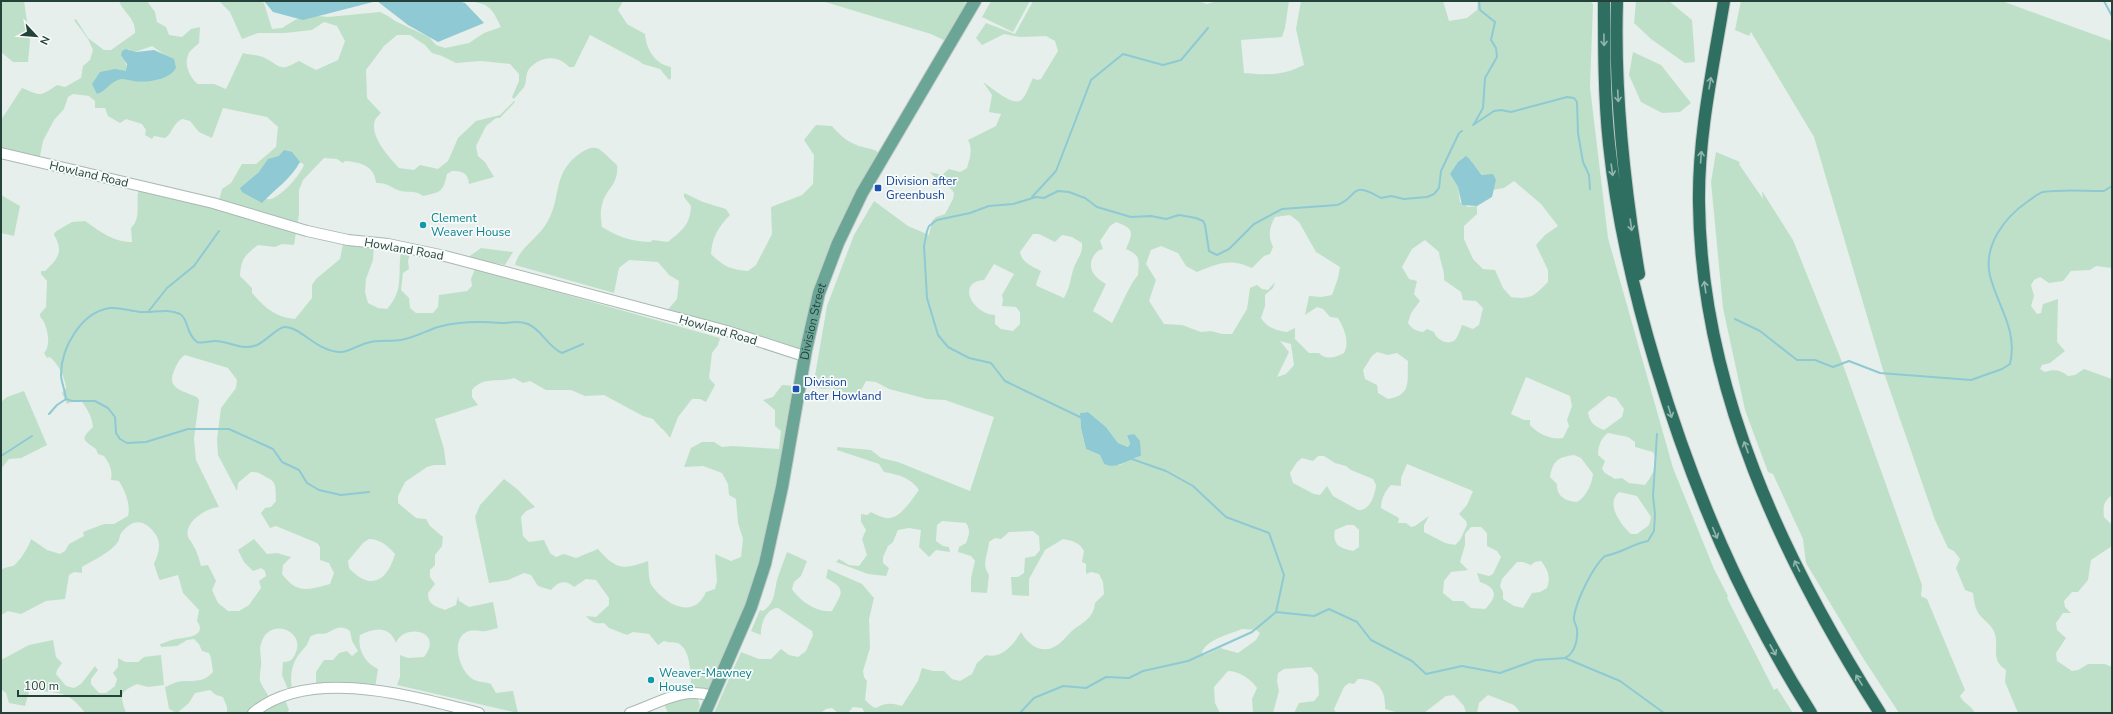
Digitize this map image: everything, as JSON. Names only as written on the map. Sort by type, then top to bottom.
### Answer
[{"type":"highway","points":[[1604,1],[1606,94],[1609,144],[1616,197],[1631,275],[1659,374],[1683,452],[1720,544],[1761,628],[1811,713]]},
{"type":"highway","points":[[1617,1],[1618,94],[1624,175],[1639,275],[1659,374]]},
{"type":"highway","points":[[1724,1],[1704,121],[1700,178],[1703,270],[1716,349],[1736,420],[1774,518],[1826,623],[1880,713]]},
{"type":"main road","name":"Division Street","points":[[704,713],[751,607],[770,544],[795,421],[804,356],[819,293],[841,236],[862,193],[975,1]]},
{"type":"street","name":"Howland Road","points":[[1,153],[213,203],[314,233],[409,248],[466,261],[727,332],[804,356]]},
{"type":"street","points":[[253,713],[269,702],[282,697],[316,690],[340,688],[398,693],[479,713]]},
{"type":"street","points":[[630,713],[660,701],[694,692],[712,696]]},
{"type":"green space","points":[[1,1],[24,1],[30,41],[28,62],[13,62],[1,52]]},
{"type":"green space","points":[[119,1],[147,1],[155,12],[157,22],[166,27],[169,35],[182,37],[191,29],[200,27],[199,43],[188,55],[188,71],[198,84],[214,84],[226,89],[243,53],[263,57],[281,67],[288,66],[299,61],[316,70],[338,60],[345,41],[337,26],[324,22],[312,30],[285,33],[258,33],[242,39],[230,12],[219,1],[260,1],[264,3],[272,29],[282,28],[295,20],[308,15],[328,17],[380,12],[429,37],[436,45],[445,48],[469,43],[484,33],[501,27],[494,14],[488,7],[479,3],[465,1],[623,1],[618,10],[627,24],[645,34],[647,45],[652,55],[660,63],[671,67],[671,78],[669,80],[660,69],[643,64],[590,35],[574,67],[569,67],[560,60],[554,58],[538,61],[529,69],[524,87],[514,99],[512,97],[519,81],[519,74],[510,64],[481,61],[456,63],[432,53],[425,45],[410,35],[397,35],[384,46],[366,70],[367,98],[381,113],[375,120],[374,126],[377,139],[381,146],[399,168],[414,170],[420,165],[438,169],[448,161],[458,138],[476,121],[500,115],[514,101],[515,102],[500,118],[496,118],[486,126],[476,146],[478,156],[485,162],[494,177],[469,184],[464,173],[452,171],[447,174],[444,185],[440,191],[423,196],[415,192],[401,191],[381,183],[376,183],[375,177],[370,169],[356,162],[345,161],[343,163],[337,159],[324,158],[303,180],[299,190],[299,214],[294,245],[282,244],[275,247],[258,245],[244,258],[241,265],[240,276],[252,288],[252,293],[271,311],[288,318],[295,319],[312,298],[312,285],[316,279],[340,259],[344,239],[374,243],[373,260],[366,279],[365,292],[368,303],[378,308],[387,309],[397,294],[402,247],[411,249],[408,261],[409,269],[403,273],[401,290],[409,298],[410,308],[416,313],[433,313],[438,307],[439,295],[467,291],[472,286],[471,279],[475,269],[720,338],[718,345],[712,353],[709,378],[715,385],[706,402],[700,399],[692,399],[678,417],[670,438],[653,419],[643,416],[604,395],[585,396],[571,390],[546,390],[530,381],[523,383],[514,378],[486,381],[481,383],[472,390],[472,397],[478,405],[435,419],[444,449],[446,465],[434,465],[427,467],[405,482],[398,496],[398,503],[416,518],[426,519],[430,526],[443,537],[442,546],[435,555],[435,565],[430,570],[430,577],[435,584],[428,593],[431,603],[445,610],[456,605],[458,596],[459,601],[469,607],[493,602],[498,628],[486,631],[473,630],[465,633],[458,643],[458,655],[466,673],[473,679],[491,684],[496,693],[513,691],[518,713],[397,685],[400,677],[400,655],[408,658],[424,657],[429,648],[429,641],[426,635],[420,632],[406,633],[400,637],[396,643],[390,633],[381,630],[371,631],[360,635],[359,640],[363,655],[369,663],[378,669],[375,688],[316,685],[316,672],[324,660],[333,660],[339,653],[347,651],[352,656],[358,651],[352,641],[350,631],[342,628],[337,628],[327,633],[316,634],[310,637],[293,666],[291,675],[292,690],[289,692],[282,675],[283,662],[290,661],[296,652],[297,644],[295,638],[291,632],[278,628],[271,630],[265,635],[260,648],[260,681],[269,697],[283,694],[289,710],[287,713],[227,713],[227,707],[223,697],[216,695],[210,690],[195,693],[189,703],[177,713],[169,709],[165,687],[178,682],[206,678],[213,672],[211,658],[209,653],[202,651],[199,644],[194,639],[187,640],[177,646],[161,647],[160,644],[174,639],[190,637],[198,633],[200,630],[200,626],[197,621],[199,610],[183,593],[178,575],[159,579],[154,564],[159,550],[158,538],[148,526],[140,522],[135,522],[126,527],[121,533],[118,542],[110,550],[82,567],[82,573],[74,572],[69,575],[65,599],[46,601],[21,614],[8,611],[1,615],[1,570],[13,566],[18,562],[24,554],[31,539],[47,550],[60,554],[65,551],[69,544],[84,536],[83,532],[104,524],[114,524],[128,516],[129,512],[127,498],[119,481],[111,480],[111,470],[104,456],[98,454],[96,449],[85,440],[86,435],[93,427],[88,411],[82,402],[76,400],[67,404],[62,393],[66,388],[63,375],[53,360],[50,357],[47,358],[44,353],[48,346],[48,334],[40,314],[46,307],[47,281],[41,274],[41,271],[45,271],[50,267],[58,254],[59,246],[54,235],[55,232],[72,222],[85,221],[113,238],[125,242],[132,242],[131,228],[137,214],[139,188],[219,200],[222,189],[231,183],[242,164],[256,164],[276,147],[278,127],[267,117],[223,108],[212,138],[199,132],[190,121],[182,119],[176,123],[170,134],[165,138],[154,136],[152,139],[145,135],[146,130],[142,124],[126,119],[120,123],[108,116],[105,108],[95,108],[95,101],[89,96],[73,94],[68,97],[64,109],[54,120],[43,141],[39,161],[1,153],[1,120],[22,88],[33,93],[40,94],[47,92],[57,85],[65,87],[81,78],[83,66],[90,60],[93,50],[88,39],[74,20],[76,19],[88,38],[104,50],[111,50],[135,33],[132,20]],"holes":[[[152,46],[172,60],[127,68],[123,54],[128,49],[135,52]],[[292,161],[302,163],[304,165],[295,179],[285,190],[275,197],[267,199],[246,189],[244,185],[271,162]],[[185,355],[228,368],[237,380],[236,388],[221,408],[217,440],[218,455],[237,491],[238,483],[251,472],[259,473],[272,481],[275,486],[276,501],[271,507],[265,508],[261,513],[270,528],[276,526],[317,543],[320,547],[320,560],[329,563],[334,573],[330,584],[309,589],[298,588],[287,580],[282,574],[283,565],[291,557],[277,553],[267,554],[254,539],[238,550],[244,562],[253,571],[261,568],[265,571],[266,576],[259,581],[261,588],[249,605],[239,611],[228,611],[218,603],[212,590],[216,581],[208,565],[201,566],[196,550],[188,537],[189,526],[197,517],[208,510],[219,507],[196,460],[194,439],[199,400],[197,397],[174,386],[172,382],[174,371],[178,362]],[[369,539],[377,540],[387,546],[395,554],[392,564],[382,577],[377,580],[371,581],[364,579],[349,568],[348,561],[363,543]]]},
{"type":"green space","points":[[822,1],[961,1],[972,6],[950,43],[931,34]]},
{"type":"green space","points":[[991,1],[1030,1],[1013,32],[982,17]]},
{"type":"green space","points":[[1033,1],[1197,1],[1207,4],[1217,1],[1289,1],[1285,28],[1282,37],[1241,40],[1244,73],[1275,74],[1304,65],[1296,29],[1301,1],[1443,1],[1449,21],[1467,18],[1477,10],[1478,1],[1590,1],[1593,4],[1590,87],[1608,238],[1673,468],[1714,569],[1728,596],[1727,598],[1774,690],[1777,688],[1793,713],[1521,713],[1514,705],[1488,695],[1479,703],[1477,713],[1466,713],[1464,706],[1454,695],[1446,696],[1424,713],[1399,713],[1385,709],[1384,696],[1376,683],[1358,679],[1354,684],[1349,683],[1344,687],[1334,709],[1336,713],[1294,713],[1299,703],[1314,701],[1319,695],[1318,675],[1311,667],[1284,669],[1278,673],[1277,681],[1279,691],[1273,713],[1253,713],[1252,699],[1257,688],[1244,676],[1236,672],[1228,671],[1214,687],[1215,703],[1220,713],[865,713],[862,708],[853,707],[848,713],[838,713],[832,708],[826,709],[821,713],[714,713],[741,652],[759,659],[771,659],[781,649],[789,655],[798,657],[806,651],[813,635],[812,631],[778,608],[767,614],[763,622],[761,635],[751,631],[760,610],[763,611],[767,608],[772,601],[777,580],[787,552],[807,561],[801,576],[794,582],[792,589],[804,602],[809,605],[821,610],[832,611],[838,600],[841,592],[837,585],[826,578],[828,569],[862,584],[874,598],[869,619],[870,648],[863,671],[864,677],[867,681],[865,700],[875,708],[890,704],[902,706],[918,681],[922,668],[933,671],[944,671],[952,679],[960,681],[972,674],[977,663],[986,655],[997,655],[1011,646],[1021,632],[1033,646],[1043,649],[1054,647],[1088,619],[1093,612],[1095,603],[1104,594],[1103,582],[1099,574],[1091,572],[1086,574],[1086,564],[1082,562],[1084,551],[1082,548],[1075,542],[1063,539],[1045,550],[1029,579],[1029,596],[1012,595],[1011,577],[1018,577],[1024,573],[1025,558],[1035,556],[1040,550],[1039,536],[1033,531],[1009,532],[1001,539],[995,538],[989,542],[985,563],[985,567],[989,575],[987,593],[971,592],[971,578],[975,561],[971,556],[958,552],[959,547],[966,543],[968,537],[969,530],[966,523],[942,521],[937,525],[936,541],[943,546],[949,547],[950,552],[936,550],[929,557],[919,547],[921,530],[909,528],[898,530],[893,542],[888,546],[883,557],[883,563],[889,568],[886,576],[868,574],[836,562],[839,559],[849,565],[859,566],[867,555],[862,539],[866,530],[861,522],[861,514],[867,515],[871,512],[886,518],[896,516],[905,508],[919,490],[908,479],[884,472],[879,464],[837,450],[837,447],[871,450],[881,458],[898,462],[970,491],[994,417],[945,400],[927,399],[889,389],[876,382],[866,381],[859,394],[850,394],[832,388],[823,389],[813,387],[827,306],[854,235],[874,201],[908,226],[929,235],[932,221],[936,217],[945,214],[953,199],[954,193],[949,187],[935,178],[930,172],[942,175],[949,169],[960,172],[967,168],[971,150],[968,140],[996,126],[1001,114],[989,112],[992,95],[983,82],[1008,99],[1013,101],[1021,100],[1033,78],[1037,80],[1041,79],[1058,51],[1055,41],[1046,36],[1020,37],[1004,34],[982,45],[976,38],[986,23],[1015,34]],"holes":[[[1471,160],[1475,168],[1480,173],[1495,180],[1492,190],[1504,188],[1514,181],[1541,204],[1558,226],[1545,235],[1536,245],[1548,270],[1548,282],[1539,291],[1528,297],[1511,297],[1503,288],[1495,270],[1483,269],[1473,259],[1464,239],[1464,226],[1477,214],[1477,206],[1468,207],[1460,202],[1458,187],[1450,174]],[[1290,215],[1299,222],[1316,252],[1340,267],[1332,295],[1321,297],[1309,296],[1305,315],[1317,307],[1323,309],[1330,317],[1338,318],[1346,340],[1346,349],[1344,353],[1328,358],[1319,353],[1309,353],[1295,339],[1295,328],[1287,332],[1272,328],[1263,321],[1261,318],[1265,306],[1265,295],[1273,288],[1275,282],[1268,290],[1262,289],[1257,285],[1250,288],[1247,309],[1232,334],[1222,334],[1211,331],[1201,332],[1182,325],[1164,324],[1149,301],[1156,280],[1146,264],[1151,250],[1161,246],[1178,253],[1186,266],[1197,272],[1218,264],[1231,262],[1252,268],[1264,256],[1270,254],[1273,247],[1270,239],[1271,225],[1275,217]],[[1116,222],[1127,227],[1131,232],[1126,249],[1137,256],[1139,262],[1138,275],[1112,323],[1093,311],[1106,284],[1098,279],[1093,273],[1091,261],[1096,253],[1103,249],[1100,241],[1110,226]],[[1033,234],[1039,234],[1055,242],[1062,235],[1072,237],[1082,243],[1080,254],[1074,266],[1069,287],[1064,298],[1037,286],[1036,284],[1041,271],[1028,264],[1023,259],[1020,252]],[[1425,240],[1439,252],[1444,273],[1444,280],[1461,292],[1463,300],[1476,301],[1483,308],[1479,325],[1473,329],[1462,325],[1456,339],[1452,342],[1442,341],[1435,335],[1434,332],[1427,329],[1423,332],[1414,329],[1408,323],[1411,313],[1420,301],[1414,294],[1417,281],[1409,279],[1402,267],[1412,249]],[[994,264],[1014,274],[1002,295],[1002,306],[1016,307],[1020,312],[1020,324],[1013,331],[1001,329],[995,324],[995,315],[987,313],[974,304],[970,298],[969,292],[971,286],[975,282],[984,280]],[[1280,341],[1291,344],[1294,365],[1286,374],[1277,377],[1289,352]],[[1377,352],[1388,355],[1397,353],[1408,361],[1407,386],[1405,390],[1396,397],[1388,399],[1378,393],[1377,385],[1365,379],[1363,370],[1372,356]],[[1526,377],[1570,396],[1572,406],[1567,420],[1569,426],[1563,438],[1554,438],[1541,434],[1530,425],[1530,420],[1524,420],[1511,414]],[[1608,396],[1616,398],[1624,409],[1622,417],[1604,430],[1595,426],[1591,421],[1588,412]],[[1088,412],[1106,427],[1118,443],[1128,447],[1130,445],[1127,435],[1134,434],[1141,456],[1131,458],[1120,465],[1104,464],[1100,455],[1086,449],[1081,428],[1080,413]],[[1608,433],[1628,437],[1635,442],[1635,447],[1653,452],[1656,461],[1652,474],[1645,485],[1629,483],[1622,478],[1615,479],[1605,473],[1602,469],[1605,461],[1598,455],[1600,442]],[[1574,455],[1581,458],[1593,474],[1588,490],[1577,502],[1562,497],[1558,492],[1557,484],[1550,477],[1553,467],[1560,459]],[[1318,456],[1324,456],[1335,463],[1346,466],[1351,470],[1373,479],[1376,485],[1371,502],[1366,508],[1358,510],[1333,496],[1327,486],[1320,495],[1314,494],[1293,483],[1290,473],[1297,462],[1302,458],[1313,461]],[[1407,464],[1473,491],[1467,505],[1459,514],[1466,521],[1467,525],[1460,540],[1455,545],[1445,543],[1424,532],[1424,525],[1429,516],[1415,526],[1411,527],[1406,523],[1398,523],[1399,518],[1381,508],[1383,496],[1391,485],[1401,486],[1401,478]],[[1619,492],[1637,496],[1651,517],[1649,525],[1637,534],[1631,534],[1619,520],[1614,508],[1615,497]],[[1347,525],[1354,525],[1359,530],[1359,547],[1353,551],[1344,549],[1336,542],[1334,535],[1335,530]],[[1471,527],[1481,527],[1487,533],[1487,546],[1497,551],[1501,557],[1493,574],[1489,576],[1477,573],[1480,582],[1490,587],[1494,593],[1492,600],[1485,609],[1471,608],[1463,601],[1453,601],[1443,593],[1444,581],[1451,572],[1468,570],[1460,562],[1465,545],[1465,534]],[[1541,561],[1549,577],[1547,588],[1540,592],[1532,593],[1523,608],[1514,606],[1503,599],[1503,592],[1500,586],[1502,579],[1517,562],[1523,562],[1531,565],[1535,562]],[[1242,629],[1256,630],[1260,633],[1256,640],[1238,653],[1220,648],[1205,655],[1202,653],[1208,644]]]},
{"type":"green space","points":[[1636,1],[1669,1],[1692,20],[1695,62],[1685,63],[1651,39],[1634,23]]},
{"type":"green space","points":[[1741,1],[2002,1],[2112,41],[2112,268],[2096,266],[2090,270],[2071,271],[2063,281],[2049,283],[2040,277],[2034,280],[2031,285],[2034,296],[2031,306],[2037,314],[2041,313],[2043,304],[2058,299],[2057,342],[2065,351],[2050,363],[2042,365],[2040,369],[2045,372],[2054,370],[2060,371],[2068,376],[2075,375],[2084,369],[2112,379],[2112,495],[2105,502],[2104,517],[2111,524],[2112,546],[2091,560],[2088,580],[2078,592],[2072,592],[2064,601],[2065,607],[2071,613],[2063,613],[2056,623],[2057,630],[2066,638],[2056,653],[2057,661],[2072,671],[2078,670],[2088,664],[2105,664],[2112,667],[2112,713],[2018,713],[2005,682],[2006,670],[1998,662],[1994,631],[1978,612],[1973,593],[1965,590],[1956,568],[1960,559],[1954,551],[1948,548],[1935,520],[1883,370],[1814,137],[1751,32],[1749,36],[1735,30]]},
{"type":"green space","points":[[1633,52],[1661,65],[1691,103],[1680,112],[1662,113],[1641,102],[1629,75]]},
{"type":"green space","points":[[816,125],[832,126],[838,133],[850,142],[858,146],[874,150],[881,154],[850,205],[806,352],[664,314],[677,299],[679,281],[669,275],[658,262],[629,260],[619,268],[614,293],[515,265],[520,254],[546,224],[551,214],[558,186],[565,168],[582,152],[595,148],[599,149],[617,165],[616,177],[606,194],[601,207],[602,227],[619,236],[636,241],[650,242],[653,240],[668,242],[684,227],[689,218],[691,206],[684,197],[684,193],[703,202],[726,209],[730,215],[716,233],[711,254],[719,262],[728,267],[748,271],[756,265],[772,234],[771,207],[802,195],[813,184],[814,155],[804,140]]},
{"type":"green space","points":[[1716,152],[1740,162],[1739,164],[1763,199],[1762,191],[1793,240],[1842,362],[1922,585],[1921,596],[1927,599],[1965,690],[1960,696],[1975,713],[1899,713],[1863,658],[1806,563],[1803,539],[1773,474],[1768,472],[1745,410],[1723,308],[1711,182]]},
{"type":"green space","points":[[1,195],[20,206],[14,236],[1,233]]},
{"type":"green space","points":[[481,248],[513,252],[505,265],[467,258]]},
{"type":"green space","points":[[782,385],[795,386],[781,465],[764,542],[741,617],[726,654],[708,690],[691,688],[688,656],[682,646],[677,643],[664,641],[658,645],[649,634],[633,632],[627,635],[609,628],[604,623],[592,622],[586,616],[596,617],[609,605],[609,598],[596,580],[586,579],[574,587],[568,583],[562,582],[551,590],[538,586],[531,575],[524,573],[508,580],[489,583],[475,517],[480,505],[504,479],[517,489],[535,507],[526,511],[521,517],[523,536],[529,542],[544,540],[550,553],[556,557],[564,554],[576,558],[598,549],[610,561],[620,566],[632,566],[648,561],[649,577],[652,586],[658,593],[672,604],[680,607],[694,606],[701,601],[706,592],[715,589],[717,581],[715,554],[731,561],[741,557],[743,539],[738,523],[736,499],[729,495],[728,484],[722,473],[703,466],[684,467],[691,448],[702,442],[714,442],[722,447],[732,446],[779,449],[781,431],[775,426],[775,410],[763,400],[773,397]]},
{"type":"green space","points":[[24,391],[47,445],[21,458],[9,459],[1,469],[1,402],[7,397]]},
{"type":"green space","points":[[53,640],[56,657],[62,663],[56,674],[66,686],[74,688],[81,684],[95,666],[98,670],[91,679],[91,684],[99,693],[106,693],[115,686],[117,679],[113,673],[118,667],[118,658],[125,662],[138,662],[144,657],[161,655],[164,685],[148,687],[137,684],[127,689],[122,695],[126,713],[85,713],[72,699],[66,696],[30,688],[25,706],[9,703],[6,693],[1,689],[1,660],[29,645]]},
{"type":"green space","points":[[691,697],[698,699],[700,705],[697,713],[668,713],[664,704]]},
{"type":"water","points":[[264,1],[377,1],[303,20],[273,12]]},
{"type":"water","points":[[377,1],[458,1],[465,3],[484,23],[438,42],[408,25]]},
{"type":"water","points":[[126,49],[136,52],[154,50],[174,59],[176,68],[173,72],[158,80],[145,82],[122,79],[117,80],[97,94],[92,84],[100,72],[115,69],[126,71],[127,64],[121,55],[122,51]]},
{"type":"water","points":[[284,150],[292,152],[300,162],[287,179],[262,203],[242,192],[240,188],[259,172],[268,159],[279,156]]},
{"type":"water","points":[[1466,156],[1471,160],[1482,175],[1493,174],[1496,180],[1492,197],[1477,206],[1462,205],[1458,187],[1450,174],[1458,162]]},
{"type":"water","points":[[1088,412],[1106,427],[1118,443],[1128,447],[1130,444],[1127,435],[1134,434],[1140,441],[1141,456],[1114,466],[1104,464],[1100,455],[1086,449],[1081,428],[1080,413]]},
{"type":"waterway","points":[[1474,124],[1483,108],[1485,78],[1497,57],[1496,48],[1491,40],[1495,22],[1480,10],[1479,1]]},
{"type":"waterway","points":[[2104,1],[2112,16]]},
{"type":"waterway","points":[[1032,197],[1056,171],[1091,80],[1123,54],[1163,65],[1181,60],[1208,28]]},
{"type":"waterway","points":[[1473,125],[1494,111],[1501,110],[1511,112],[1567,97],[1574,98],[1577,102],[1578,133],[1583,162],[1589,175],[1590,189]]},
{"type":"waterway","points":[[1082,418],[1005,381],[991,363],[969,358],[948,347],[938,335],[927,298],[924,246],[929,226],[937,220],[970,213],[989,206],[1013,204],[1036,197],[1044,198],[1058,191],[1069,192],[1085,198],[1097,207],[1131,217],[1151,216],[1166,219],[1179,215],[1196,218],[1203,221],[1205,225],[1209,251],[1217,255],[1229,249],[1254,224],[1282,209],[1337,205],[1344,202],[1358,190],[1363,190],[1381,198],[1391,196],[1404,199],[1427,197],[1434,194],[1439,188],[1441,171],[1459,133],[1462,131]]},
{"type":"waterway","points":[[1735,319],[1760,331],[1797,360],[1815,360],[1833,367],[1849,361],[1880,373],[1971,380],[2002,369],[2010,364],[2012,352],[2009,329],[1993,287],[1989,265],[1993,244],[2003,225],[2019,209],[2041,193],[2065,190],[2104,191],[2112,186]]},
{"type":"waterway","points":[[148,312],[167,288],[194,266],[219,231]]},
{"type":"waterway","points":[[49,414],[57,405],[66,399],[61,375],[62,365],[69,343],[75,333],[90,316],[110,308],[141,312],[175,312],[183,316],[191,335],[197,342],[202,343],[220,341],[245,347],[257,345],[284,327],[297,331],[325,348],[342,352],[371,342],[397,341],[406,339],[446,325],[477,322],[518,322],[528,324],[537,330],[552,346],[562,353],[583,344]]},
{"type":"waterway","points":[[66,399],[72,401],[95,401],[108,408],[115,417],[116,433],[120,439],[127,443],[146,442],[188,429],[229,429],[273,449],[282,462],[299,470],[307,483],[319,490],[341,495],[369,492]]},
{"type":"waterway","points":[[1565,658],[1571,653],[1575,646],[1577,633],[1574,620],[1575,610],[1590,575],[1605,556],[1648,541],[1654,531],[1655,514],[1653,496],[1657,434]]},
{"type":"waterway","points":[[1,456],[32,436]]},
{"type":"waterway","points":[[1129,458],[1166,471],[1193,486],[1226,517],[1269,533],[1284,575],[1276,612]]},
{"type":"waterway","points":[[1020,713],[1034,698],[1063,686],[1086,688],[1106,677],[1129,678],[1143,671],[1188,661],[1252,632],[1276,612],[1314,616],[1329,609],[1357,622],[1371,640],[1412,661],[1426,674],[1462,666],[1500,673],[1536,660],[1565,658],[1620,681],[1664,713]]},
{"type":"place","name":"Division after Greenbush","points":[[878,188]]},
{"type":"place","name":"Clement Weaver House","points":[[423,225]]},
{"type":"place","name":"Division after Howland","points":[[796,389]]},
{"type":"place","name":"Weaver-Mawney House","points":[[651,680]]}]
